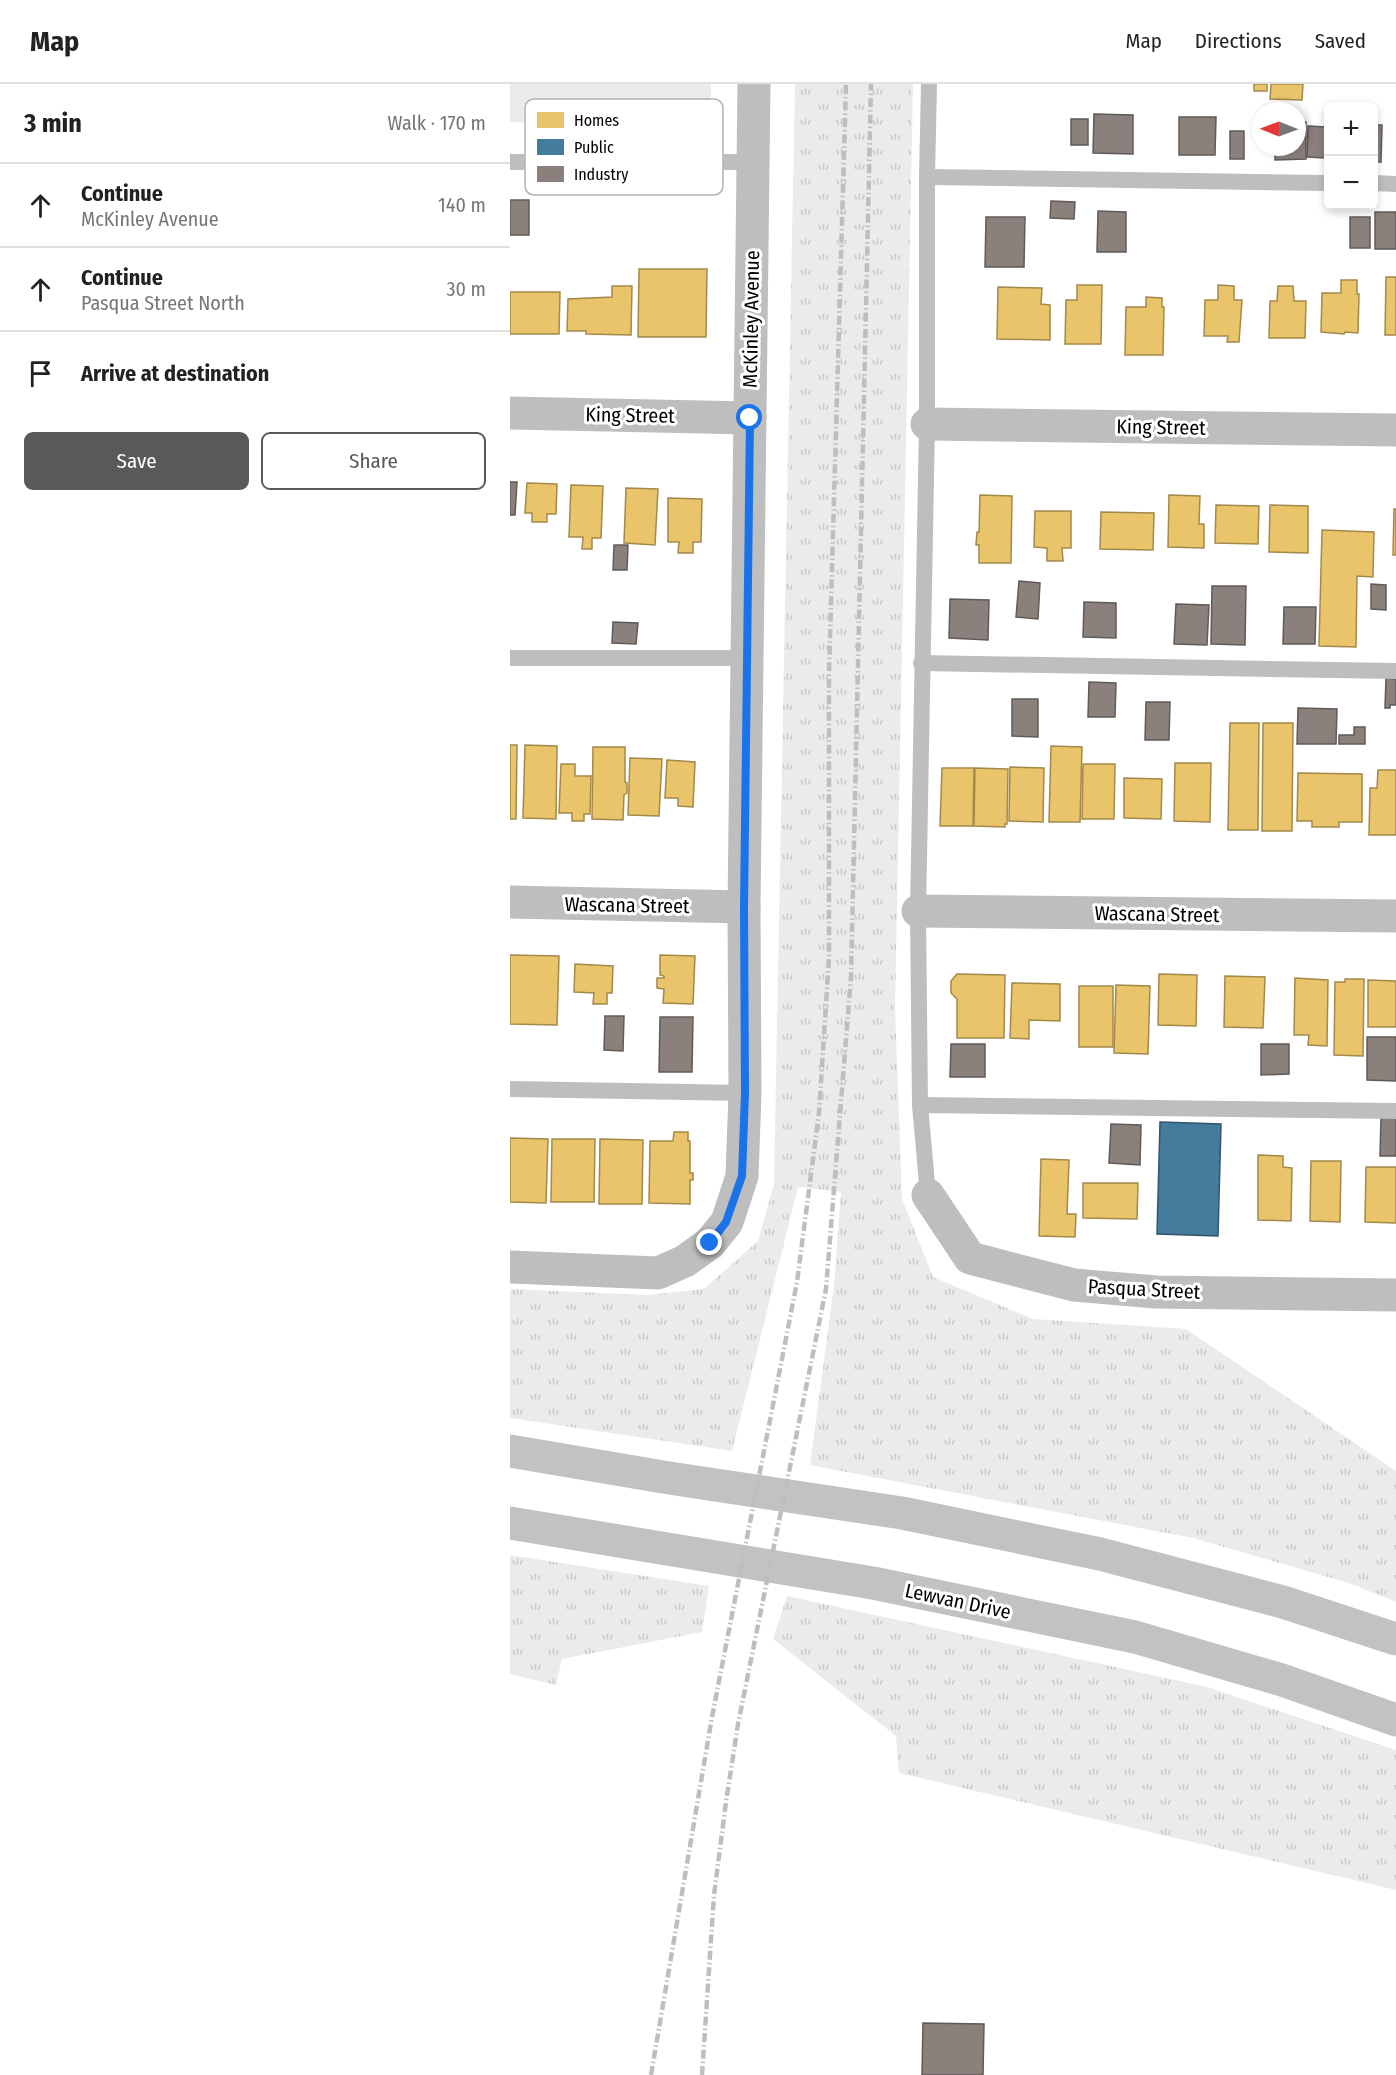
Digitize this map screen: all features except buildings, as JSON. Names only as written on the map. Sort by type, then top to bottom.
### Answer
[{"type":"main road","points":[[510,1450],[669,1478],[902,1513],[1100,1554],[1283,1602],[1396,1639]]},
{"type":"main road","name":"Lewvan Drive","points":[[510,1523],[873,1583],[1135,1637],[1282,1680],[1396,1720]]},
{"type":"street","name":"McKinley Avenue","points":[[510,1267],[658,1273],[685,1261],[710,1243],[726,1222],[742,1176],[745,1093],[744,907],[754,84]]},
{"type":"street","name":"King Street","points":[[510,413],[750,418]]},
{"type":"street","name":"King Street","points":[[927,424],[1396,430]]},
{"type":"street","name":"Wascana Street","points":[[510,902],[744,907]]},
{"type":"street","name":"Wascana Street","points":[[918,911],[1396,916]]},
{"type":"street","name":"Pasqua Street","points":[[928,1195],[970,1258],[1074,1285],[1156,1292],[1396,1295]]},
{"type":"lane","points":[[928,1195],[920,1105],[918,911],[927,424],[929,84]]},
{"type":"lane","points":[[723,162],[753,162]]},
{"type":"lane","points":[[927,177],[1324,183]]},
{"type":"lane","points":[[1378,183],[1396,184]]},
{"type":"lane","points":[[510,658],[747,658]]},
{"type":"lane","points":[[921,663],[1396,670]]},
{"type":"lane","points":[[510,1089],[745,1093]]},
{"type":"lane","points":[[920,1105],[1396,1112]]},
{"type":"green space","points":[[510,84],[711,84],[711,99],[525,99],[525,122],[510,122]]},
{"type":"green space","points":[[795,84],[913,84],[895,1008],[902,1199],[933,1277],[1033,1319],[1186,1329],[1396,1471],[1396,1602],[1349,1583],[1193,1538],[810,1465],[834,1286],[841,1192],[798,1187],[732,1451],[510,1418],[510,1289],[647,1295],[704,1289],[758,1241],[774,1184]]},
{"type":"green space","points":[[510,1555],[709,1586],[702,1632],[562,1659],[556,1685],[510,1674]]},
{"type":"green space","points":[[787,1596],[1207,1687],[1396,1750],[1396,1890],[899,1773],[896,1736],[773,1639]]},
{"type":"railway","points":[[651,2075],[712,1717],[797,1282],[819,1113],[829,958],[829,673],[846,84]]},
{"type":"railway","points":[[702,2075],[714,1895],[738,1724],[826,1289],[851,977],[871,84]]},
{"type":"route","points":[[710,1243],[726,1222],[742,1176],[745,1093],[744,907],[750,418]]}]
